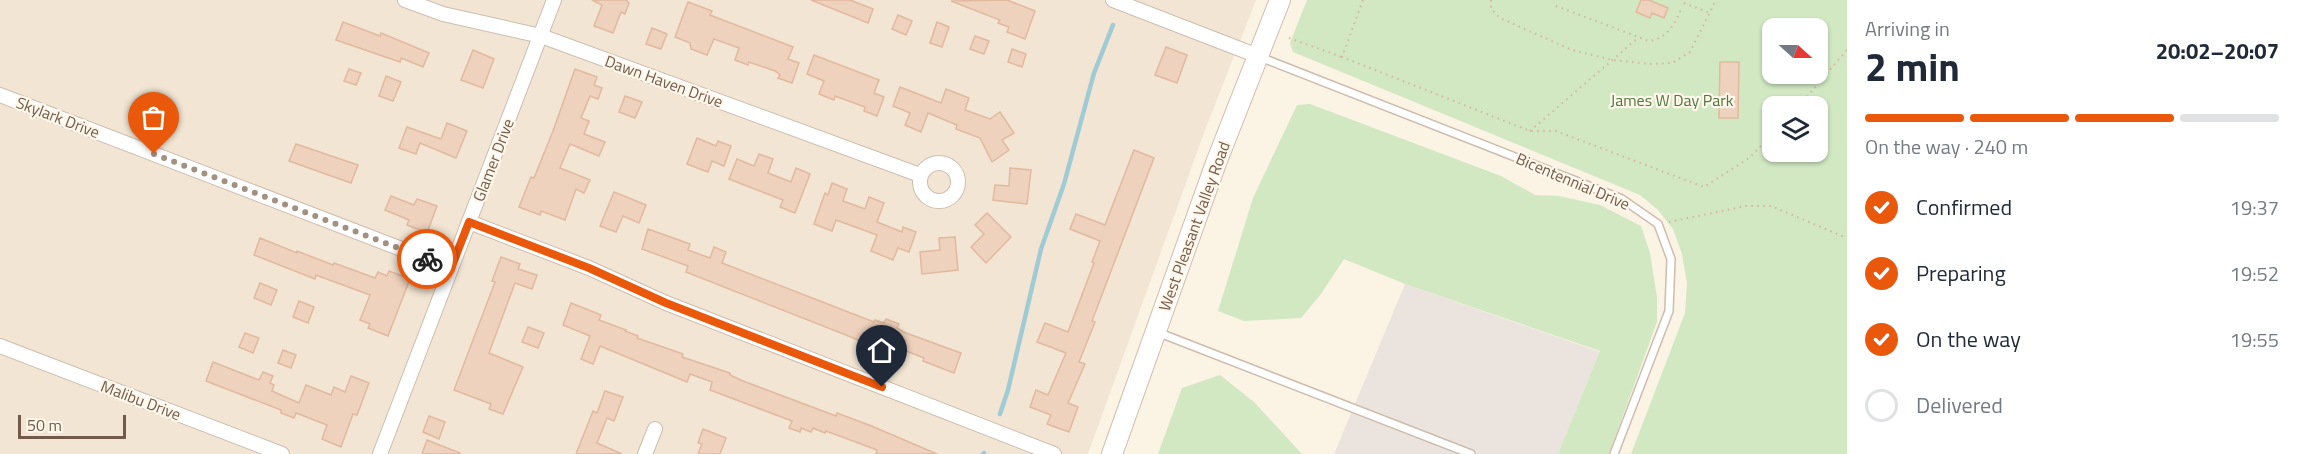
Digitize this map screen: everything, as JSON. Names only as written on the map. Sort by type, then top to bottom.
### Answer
[{"type":"main road","name":"West Pleasant Valley Road","points":[[1112,454],[1216,163],[1280,0]]},
{"type":"street","name":"Dawn Haven Drive","points":[[405,0],[442,14],[541,36],[920,175]]},
{"type":"street","name":"Glamer Drive","points":[[380,454],[554,0]]},
{"type":"street","points":[[1113,0],[1258,56]]},
{"type":"street","name":"Skylark Drive","points":[[0,95],[451,268]]},
{"type":"street","points":[[469,222],[589,268],[666,303],[1054,454]]},
{"type":"street","name":"Malibu Drive","points":[[0,346],[282,454]]},
{"type":"street","points":[[645,454],[655,429]]},
{"type":"lane","name":"Bicentennial Drive","points":[[1258,56],[1623,199],[1658,224]]},
{"type":"lane","points":[[1614,454],[1670,311],[1671,259],[1658,224]]},
{"type":"lane","points":[[1157,332],[1472,454]]},
{"type":"path","points":[[1342,57],[1363,0]]},
{"type":"path","points":[[1491,0],[1491,9],[1500,18],[1572,50],[1613,60],[1650,64],[1672,63],[1690,52],[1716,0]]},
{"type":"path","points":[[1556,6],[1648,40],[1658,39],[1670,31],[1683,5],[1710,13]]},
{"type":"path","points":[[1530,131],[1639,37]]},
{"type":"path","points":[[1289,38],[1530,131],[1556,131],[1704,187],[1749,158],[1762,145]]},
{"type":"path","points":[[1808,96],[1847,50]]},
{"type":"path","points":[[1658,224],[1746,206],[1771,206],[1847,238]]},
{"type":"shaded area","points":[[0,0],[1256,0],[1205,130],[1088,454],[0,454]]},
{"type":"shaded area","points":[[1405,284],[1600,352],[1558,454],[1334,454]]},
{"type":"green space","name":"James W Day Park","points":[[1307,0],[1847,0],[1847,454],[1631,454],[1685,313],[1687,283],[1682,254],[1673,229],[1658,210],[1640,195],[1293,52],[1290,43]]},
{"type":"green space","points":[[1310,104],[1501,176],[1535,195],[1559,196],[1600,205],[1641,226],[1650,253],[1657,297],[1657,322],[1609,454],[1558,454],[1600,351],[1405,284],[1344,259],[1321,294],[1301,318],[1244,321],[1218,311],[1253,198],[1297,105]]},
{"type":"green space","points":[[1220,375],[1254,402],[1302,454],[1158,454],[1182,388]]},
{"type":"building","points":[[592,0],[626,0],[629,3],[625,14],[621,12],[613,33],[594,26],[602,5]]},
{"type":"building","points":[[811,0],[850,0],[873,9],[868,23]]},
{"type":"building","points":[[1007,0],[1035,11],[1025,39],[1007,32],[1009,27],[998,23],[1000,20],[951,1]]},
{"type":"building","points":[[1641,0],[1649,0],[1668,8],[1664,18],[1652,13],[1650,18],[1636,12]]},
{"type":"building","points":[[688,2],[712,11],[710,15],[793,47],[788,59],[799,63],[792,83],[778,78],[780,75],[775,71],[735,60],[739,48],[714,39],[707,55],[691,49],[690,43],[675,37]]},
{"type":"building","points":[[898,15],[912,21],[906,35],[892,29]]},
{"type":"building","points":[[343,22],[380,36],[381,33],[429,53],[423,67],[401,58],[400,62],[336,40]]},
{"type":"building","points":[[937,22],[949,27],[942,47],[930,43]]},
{"type":"building","points":[[652,28],[667,34],[661,49],[646,44]]},
{"type":"building","points":[[975,36],[989,41],[984,54],[970,49]]},
{"type":"building","points":[[1166,47],[1187,55],[1177,83],[1155,75]]},
{"type":"building","points":[[1012,49],[1026,54],[1022,67],[1008,62]]},
{"type":"building","points":[[473,50],[494,59],[483,88],[461,80]]},
{"type":"building","points":[[814,55],[879,80],[874,93],[884,97],[877,116],[864,111],[865,107],[835,96],[834,100],[819,94],[824,81],[807,74]]},
{"type":"building","points":[[1720,62],[1739,62],[1738,118],[1719,118]]},
{"type":"building","points":[[349,69],[361,73],[356,85],[344,81]]},
{"type":"building","points":[[575,69],[597,77],[594,85],[602,88],[598,99],[590,96],[581,118],[589,121],[584,134],[605,142],[599,156],[570,144],[560,168],[590,180],[584,193],[576,189],[565,220],[541,211],[540,215],[519,207],[531,177],[534,178]]},
{"type":"building","points":[[386,76],[401,82],[393,101],[379,96]]},
{"type":"building","points":[[900,87],[941,103],[946,89],[969,98],[965,110],[990,119],[1000,112],[1014,133],[1002,140],[1009,150],[992,162],[980,138],[956,129],[957,125],[928,113],[921,132],[905,125],[910,113],[893,106]]},
{"type":"building","points":[[625,96],[642,102],[635,118],[619,112]]},
{"type":"building","points":[[447,123],[467,131],[456,158],[420,143],[416,154],[399,148],[407,127],[441,139]]},
{"type":"building","points":[[697,138],[716,146],[718,141],[731,146],[724,166],[712,161],[708,172],[687,164]]},
{"type":"building","points":[[296,144],[358,165],[351,183],[289,161]]},
{"type":"building","points":[[1134,150],[1154,158],[1092,321],[1095,322],[1079,362],[1085,364],[1068,403],[1078,407],[1069,432],[1047,424],[1051,415],[1030,407],[1036,390],[1048,395],[1066,353],[1037,342],[1045,323],[1068,332],[1100,241],[1070,229],[1076,214],[1105,225]]},
{"type":"building","points":[[759,154],[773,159],[768,173],[791,182],[796,168],[810,174],[795,213],[780,207],[783,200],[729,179],[737,159],[754,166]]},
{"type":"building","points":[[1010,168],[1031,170],[1027,204],[993,200],[995,185],[1009,186]]},
{"type":"building","points":[[832,183],[847,189],[843,201],[865,209],[869,197],[884,203],[877,222],[902,232],[903,227],[916,232],[909,252],[898,248],[893,260],[871,251],[877,235],[836,220],[832,231],[814,224],[825,193],[828,195]]},
{"type":"building","points":[[614,192],[646,205],[639,223],[623,216],[616,232],[600,226]]},
{"type":"building","points":[[391,196],[414,205],[417,199],[437,206],[427,233],[407,225],[409,220],[385,210]]},
{"type":"building","points":[[987,213],[1011,237],[986,263],[971,247],[984,234],[975,225]]},
{"type":"building","points":[[648,229],[690,244],[688,250],[710,258],[714,247],[726,252],[722,263],[874,322],[875,320],[884,323],[886,319],[899,324],[897,328],[906,333],[961,353],[954,373],[923,361],[924,358],[899,348],[898,352],[862,337],[861,341],[686,272],[688,266],[642,249]]},
{"type":"building","points":[[955,237],[958,270],[922,274],[920,252],[940,250],[939,238]]},
{"type":"building","points":[[260,238],[297,253],[297,251],[375,278],[378,272],[387,276],[389,271],[410,279],[388,336],[368,328],[370,324],[360,320],[370,295],[316,275],[315,279],[254,255]]},
{"type":"building","points":[[501,257],[520,264],[518,269],[537,275],[532,289],[515,283],[489,353],[523,367],[503,414],[489,409],[491,404],[454,390],[495,282],[492,281]]},
{"type":"building","points":[[260,283],[277,290],[271,305],[254,298]]},
{"type":"building","points":[[299,301],[314,307],[308,323],[293,317]]},
{"type":"building","points":[[571,303],[601,315],[599,320],[626,330],[638,336],[637,338],[683,354],[682,357],[730,373],[743,381],[836,416],[837,413],[869,425],[937,454],[876,454],[877,450],[826,431],[825,433],[813,428],[811,432],[801,428],[800,432],[789,428],[792,421],[710,390],[712,382],[690,374],[687,382],[600,346],[593,364],[581,359],[590,336],[563,325]]},
{"type":"building","points":[[528,327],[544,333],[538,348],[522,342]]},
{"type":"building","points":[[245,333],[259,338],[253,353],[239,347]]},
{"type":"building","points":[[283,350],[296,355],[291,368],[278,363]]},
{"type":"building","points":[[213,362],[259,380],[263,372],[273,376],[270,383],[274,385],[272,391],[299,403],[306,385],[331,395],[334,387],[345,392],[351,376],[369,383],[357,415],[353,414],[341,447],[322,439],[327,425],[296,413],[294,418],[281,413],[281,410],[206,381]]},
{"type":"building","points":[[605,391],[623,397],[614,421],[607,418],[597,443],[622,454],[576,454],[593,411],[597,413]]},
{"type":"building","points":[[429,416],[445,422],[439,439],[423,432]]},
{"type":"building","points":[[703,429],[726,438],[720,454],[698,454],[702,444],[698,443]]},
{"type":"building","points":[[427,440],[460,453],[460,454],[422,454]]},
{"type":"waterway","points":[[1000,414],[1008,390],[1041,249],[1064,184],[1094,73],[1113,25]]},
{"type":"way so far","points":[[154,154],[427,259]]},
{"type":"route","points":[[427,259],[451,268],[469,222],[589,268],[666,303],[882,387]]}]
